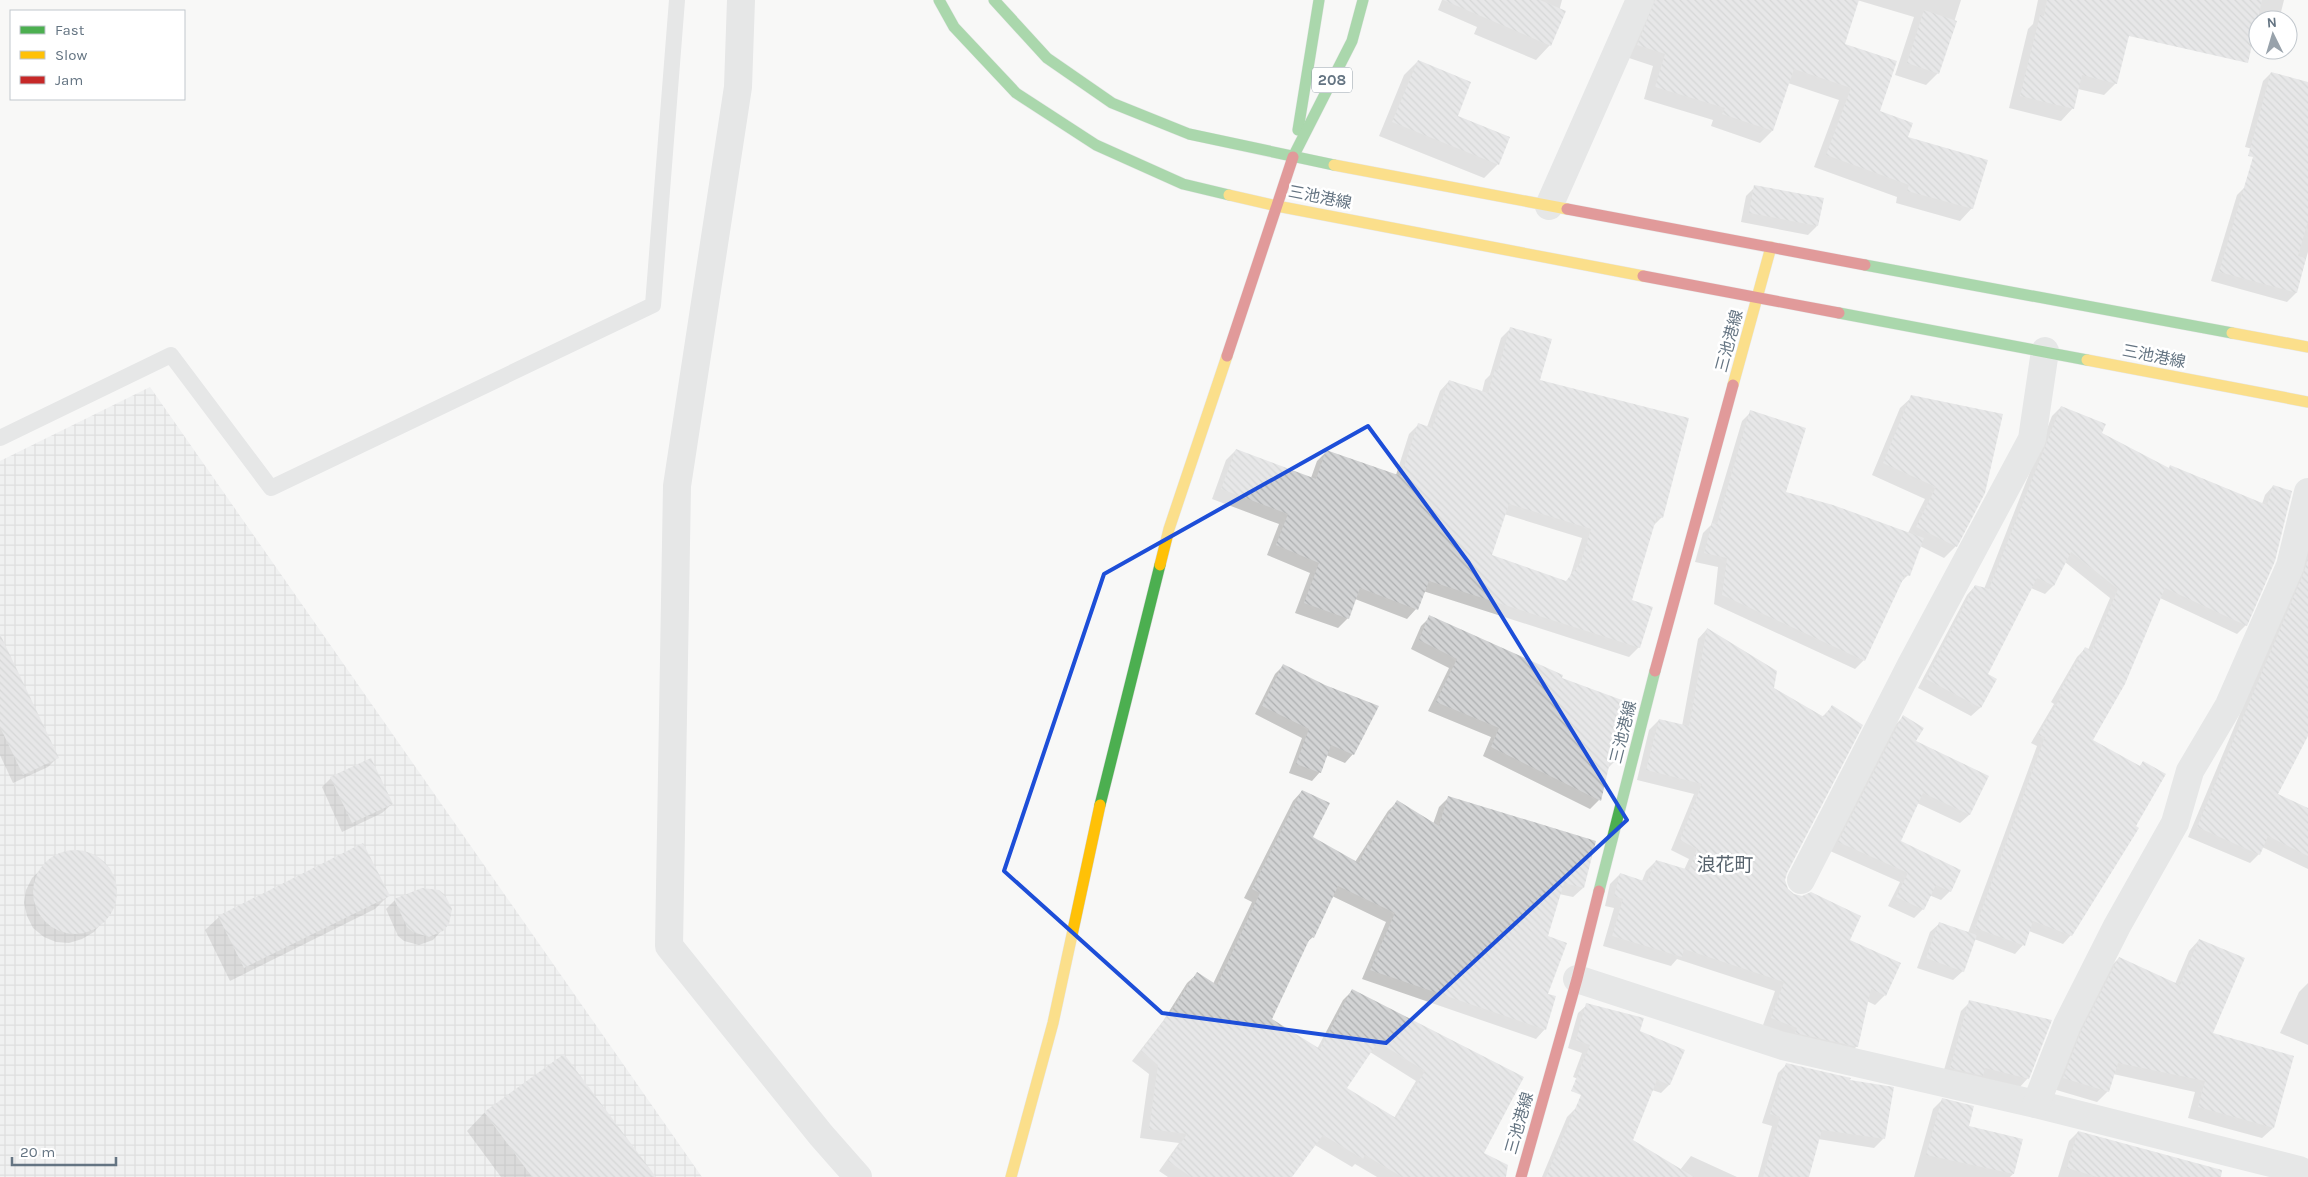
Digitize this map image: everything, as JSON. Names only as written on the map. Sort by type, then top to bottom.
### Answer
[{"type":"main road","name":"三池港線","points":[[939,0],[954,27],[1016,93],[1096,145],[1183,184],[1277,206],[2308,402]]},
{"type":"main road","points":[[994,0],[1047,58],[1112,103],[1189,134],[1549,206],[2308,347]]},
{"type":"main road","name":"208","points":[[1294,156],[1320,0]]},
{"type":"main road","name":"208","points":[[1294,156],[1352,41],[1363,0]]},
{"type":"main road","points":[[1011,1177],[1053,1022],[1110,759],[1170,529],[1294,156]]},
{"type":"main road","name":"三池港線","points":[[1521,1177],[1577,979],[1651,685],[1771,247]]},
{"type":"street","points":[[741,0],[738,87],[678,486],[669,946],[858,1177]]},
{"type":"street","points":[[1549,206],[1640,0]]},
{"type":"street","points":[[1801,880],[2032,439],[2046,352]]},
{"type":"street","points":[[2036,1104],[2067,1025],[2117,926],[2175,823],[2190,771],[2232,697],[2290,566],[2308,492]]},
{"type":"street","points":[[1577,979],[1783,1046],[2036,1104],[2299,1170],[2308,1174]]},
{"type":"lane","points":[[0,438],[171,355],[271,488],[653,305],[677,0]]},
{"type":"highlighted area","points":[[1368,426],[1469,563],[1627,820],[1386,1043],[1162,1013],[1004,871],[1104,574]]},
{"type":"shaded area","points":[[150,387],[702,1177],[0,1177],[0,461]]},
{"type":"building","points":[[1443,0],[1540,0],[1566,11],[1551,46]]},
{"type":"building","points":[[1655,0],[1859,0],[1845,44],[1897,61],[1880,111],[1913,123],[1908,137],[1988,160],[1973,209],[1907,191],[1909,185],[1826,155],[1851,88],[1794,69],[1773,131],[1722,114],[1725,108],[1655,87],[1665,54],[1637,45]]},
{"type":"building","points":[[2047,0],[2262,0],[2260,10],[2248,10],[2248,63],[2129,36],[2117,84],[2082,75],[2074,109],[2020,96],[2040,15],[2044,16]]},
{"type":"building","points":[[1924,10],[1957,21],[1939,74],[1907,63]]},
{"type":"building","points":[[1418,60],[1471,82],[1458,116],[1510,137],[1499,165],[1392,122]]},
{"type":"building","points":[[2271,72],[2308,82],[2308,221],[2298,256],[2306,258],[2297,293],[2219,272],[2253,157],[2248,156]]},
{"type":"building","points":[[1754,185],[1824,198],[1818,226],[1749,213]]},
{"type":"building","points":[[1510,327],[1552,339],[1540,380],[1689,418],[1663,518],[1657,516],[1632,600],[1653,607],[1640,648],[1429,581],[1418,610],[1360,588],[1349,619],[1304,603],[1319,563],[1276,545],[1288,514],[1221,489],[1236,449],[1316,479],[1326,450],[1401,476],[1418,423],[1432,428],[1449,380],[1488,393],[1495,369],[1498,370]],"holes":[[[1509,504],[1591,529],[1581,562],[1566,581],[1492,555]]]},
{"type":"building","points":[[1911,395],[2003,414],[1985,493],[1957,547],[1916,527],[1936,487],[1883,463]]},
{"type":"building","points":[[2061,406],[2106,424],[2102,433],[2169,468],[2170,465],[2267,505],[2273,485],[2292,491],[2275,561],[2247,626],[2165,588],[2125,684],[2093,740],[2140,766],[2143,761],[2166,774],[2136,826],[2139,828],[2072,936],[2033,921],[2025,946],[1975,928],[2045,737],[2038,735],[2062,695],[2059,693],[2085,647],[2092,651],[2118,589],[2071,552],[2054,586],[2037,578],[1988,674],[1997,679],[1981,708],[1926,679],[1975,585],[1989,589]]},
{"type":"building","points":[[1750,410],[1806,428],[1786,492],[1833,505],[1924,538],[1910,576],[1905,575],[1865,661],[1722,595],[1727,558],[1704,553],[1712,523],[1717,524]]},
{"type":"building","points":[[2308,558],[2308,736],[2278,794],[2308,808],[2308,856],[2268,836],[2260,855],[2197,827],[2304,572]]},
{"type":"building","points":[[1429,615],[1563,675],[1562,678],[1630,703],[1615,763],[1610,762],[1601,801],[1491,747],[1499,728],[1436,702],[1457,659],[1419,640]]},
{"type":"building","points":[[1707,628],[1777,671],[1774,688],[1824,717],[1832,705],[1863,725],[1785,880],[1788,889],[1794,894],[1802,896],[1811,892],[1861,916],[1850,940],[1901,963],[1886,996],[1871,989],[1858,1047],[1795,1033],[1797,1028],[1771,1018],[1784,982],[1684,949],[1682,957],[1612,936],[1623,899],[1614,896],[1620,873],[1647,882],[1656,860],[1689,870],[1697,849],[1680,840],[1702,784],[1646,770],[1659,719],[1689,726]]},
{"type":"building","points":[[0,634],[59,758],[23,775],[0,727]]},
{"type":"building","points":[[1283,664],[1325,685],[1379,706],[1354,755],[1331,745],[1321,773],[1296,764],[1309,729],[1262,706]]},
{"type":"building","points":[[1903,715],[1924,728],[1916,741],[1989,776],[1970,815],[1923,793],[1901,841],[1961,870],[1951,892],[1936,885],[1924,910],[1896,897],[1908,873],[1838,842]]},
{"type":"building","points":[[371,758],[393,804],[352,823],[330,777]]},
{"type":"building","points":[[1302,790],[1330,803],[1313,837],[1359,863],[1368,844],[1370,845],[1397,800],[1439,826],[1448,796],[1596,841],[1584,888],[1564,883],[1548,936],[1567,943],[1548,994],[1556,996],[1546,1030],[1370,970],[1395,913],[1338,886],[1314,938],[1311,936],[1272,1019],[1320,1049],[1352,989],[1524,1077],[1484,1153],[1508,1165],[1506,1177],[1402,1177],[1365,1155],[1363,1159],[1323,1135],[1292,1177],[1191,1177],[1168,1161],[1187,1134],[1149,1129],[1158,1065],[1141,1051],[1172,1010],[1197,972],[1217,985],[1260,893],[1252,889]],"holes":[[[1378,1042],[1425,1071],[1396,1118],[1347,1088]]]},
{"type":"building","points":[[363,843],[390,896],[244,968],[218,916]]},
{"type":"building","points":[[75,850],[98,857],[110,869],[117,892],[110,915],[98,927],[75,934],[52,927],[40,915],[33,892],[40,869],[52,857]]},
{"type":"building","points":[[422,888],[439,890],[445,895],[452,909],[449,924],[443,931],[429,937],[413,932],[407,927],[394,899]]},
{"type":"building","points":[[1939,922],[1977,935],[1964,972],[1926,958]]},
{"type":"building","points":[[2199,939],[2245,958],[2213,1033],[2294,1056],[2274,1128],[2198,1107],[2205,1081],[2118,1063],[2109,1092],[2063,1078],[2081,1031],[2119,957],[2180,985]]},
{"type":"building","points":[[1969,1000],[2052,1020],[2029,1079],[1985,1068],[1983,1076],[1950,1068]]},
{"type":"building","points":[[1586,1003],[1644,1018],[1640,1031],[1685,1050],[1670,1085],[1657,1080],[1633,1140],[1694,1177],[1546,1177],[1581,1095],[1571,1091],[1590,1045],[1576,1040]]},
{"type":"building","points":[[564,1054],[656,1177],[532,1177],[484,1112]]},
{"type":"building","points":[[1786,1063],[1851,1078],[1850,1080],[1894,1087],[1885,1139],[1822,1130],[1809,1177],[1763,1177],[1780,1117],[1770,1114]]},
{"type":"building","points":[[1942,1098],[1974,1106],[1969,1126],[2023,1139],[2014,1174],[1926,1155]]},
{"type":"building","points":[[2078,1131],[2222,1170],[2221,1177],[2097,1177],[2067,1168]]},
{"type":"traffic: fast","points":[[939,0],[954,27],[1016,93],[1096,145],[1183,184],[1229,195]]},
{"type":"traffic: fast","points":[[994,0],[1047,58],[1112,103],[1189,134],[1334,165]]},
{"type":"traffic: fast","points":[[1298,130],[1319,0]]},
{"type":"traffic: fast","points":[[1293,157],[1352,41],[1363,0]]},
{"type":"traffic: fast","points":[[1865,265],[2232,333]]},
{"type":"traffic: fast","points":[[1839,313],[2087,360]]},
{"type":"traffic: fast","points":[[1100,805],[1160,565]]},
{"type":"traffic: fast","points":[[1599,891],[1655,671]]},
{"type":"traffic: slow","points":[[1334,165],[1567,209]]},
{"type":"traffic: slow","points":[[1229,195],[1277,206],[1643,276]]},
{"type":"traffic: slow","points":[[1733,385],[1771,247]]},
{"type":"traffic: slow","points":[[2232,333],[2308,347]]},
{"type":"traffic: slow","points":[[1160,565],[1169,529],[1227,356]]},
{"type":"traffic: slow","points":[[2087,360],[2308,402]]},
{"type":"traffic: slow","points":[[1011,1177],[1053,1023],[1100,805]]},
{"type":"traffic: jam","points":[[1227,356],[1293,157]]},
{"type":"traffic: jam","points":[[1567,209],[1865,265]]},
{"type":"traffic: jam","points":[[1643,276],[1839,313]]},
{"type":"traffic: jam","points":[[1655,671],[1733,385]]},
{"type":"traffic: jam","points":[[1521,1177],[1577,979],[1599,891]]},
{"type":"district","name":"浪花町","points":[[1725,865]]}]
